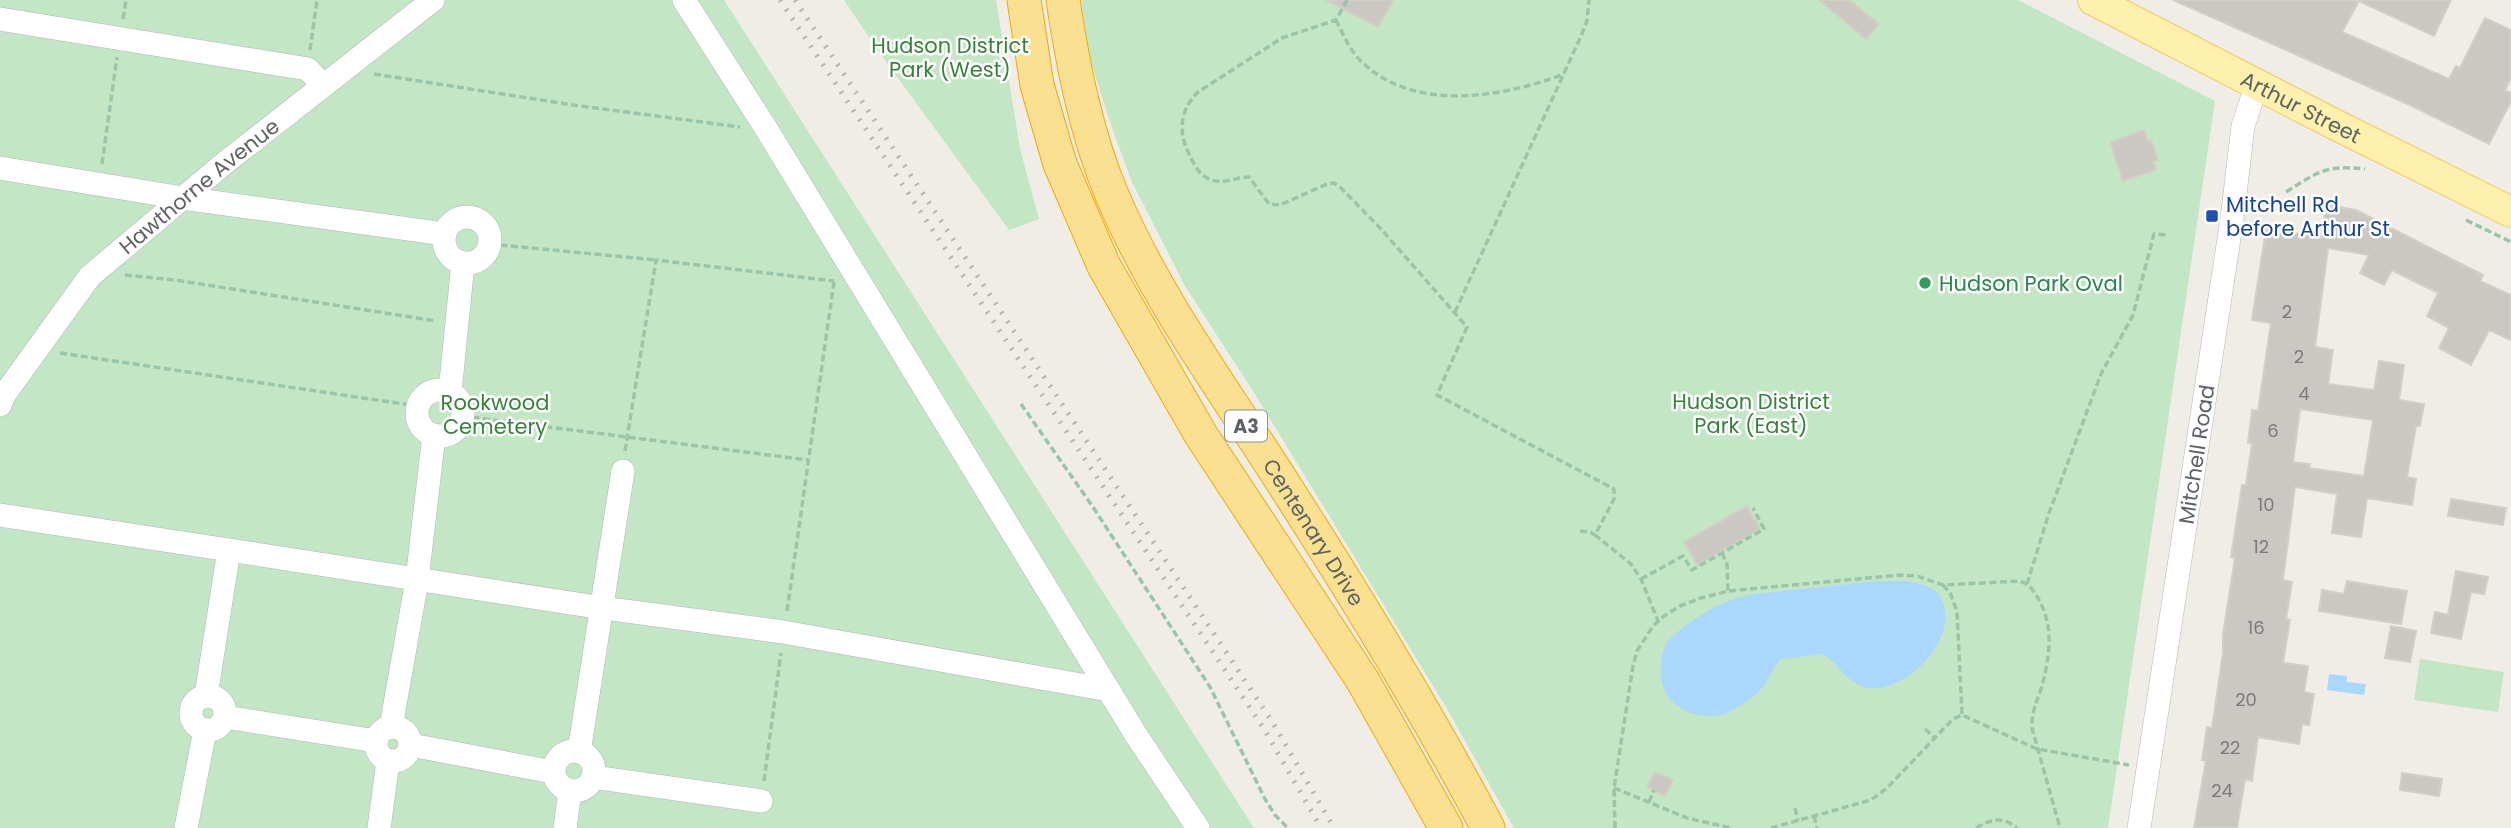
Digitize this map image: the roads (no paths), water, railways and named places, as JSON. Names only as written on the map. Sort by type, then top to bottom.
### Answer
[{"type":"highway","name":"Centenary Drive","points":[[1024,0],[1037,85],[1060,164],[1104,266],[1201,435],[1363,681],[1446,828]]},
{"type":"highway","name":"Centenary Drive","points":[[1063,0],[1072,60],[1091,135],[1112,194],[1140,255],[1179,323],[1383,643],[1488,828]]},
{"type":"main road","name":"Arthur Street","points":[[2110,4],[2257,84],[2511,212]]},
{"type":"street","name":"Hawthorne Avenue","points":[[1,398],[96,271],[183,198],[316,78],[344,70],[433,0]]},
{"type":"street","points":[[684,0],[767,130],[1108,690],[1198,828]]},
{"type":"street","points":[[0,19],[120,39],[316,78]]},
{"type":"street","name":"Mitchell Road","points":[[2139,828],[2232,219],[2243,126],[2257,84]]},
{"type":"street","points":[[0,168],[183,198],[445,234]]},
{"type":"street","points":[[470,218],[488,230],[490,244],[482,258],[476,262],[463,263],[455,260],[446,250],[445,234],[455,220],[470,218]]},
{"type":"street","points":[[450,392],[463,263]]},
{"type":"street","points":[[436,390],[450,392],[461,404],[462,416],[453,432],[442,436],[434,435],[420,425],[416,414],[417,406],[428,393],[436,390]]},
{"type":"street","points":[[379,828],[385,743],[417,580],[434,435]]},
{"type":"street","points":[[579,752],[623,471]]},
{"type":"street","points":[[0,515],[603,608],[783,632],[1108,690]]},
{"type":"street","points":[[206,696],[229,550]]},
{"type":"street","points":[[206,696],[212,696],[223,703],[225,718],[216,729],[205,730],[197,726],[191,712],[197,700],[206,696]]},
{"type":"street","points":[[225,718],[385,743],[403,730],[411,745],[553,772]]},
{"type":"street","points":[[186,828],[205,730]]},
{"type":"street","points":[[572,751],[579,752],[590,760],[593,766],[593,777],[581,790],[570,791],[558,784],[553,772],[559,757],[572,751]]},
{"type":"street","points":[[593,777],[761,801]]},
{"type":"street","points":[[565,828],[570,791]]},
{"type":"water","points":[[1878,581],[1922,584],[1937,592],[1943,604],[1943,633],[1935,648],[1912,673],[1898,682],[1883,687],[1861,686],[1849,679],[1823,654],[1781,659],[1760,690],[1741,706],[1724,714],[1701,716],[1690,713],[1680,708],[1665,692],[1661,670],[1666,644],[1679,630],[1716,607],[1754,594]]},
{"type":"water","points":[[2329,674],[2347,676],[2347,682],[2366,684],[2364,695],[2327,690]]},
{"type":"railway","points":[[780,0],[1264,729],[1321,828]]},
{"type":"railway","points":[[795,0],[1273,723],[1334,828]]},
{"type":"place","name":"Mitchell Rd before Arthur St","points":[[2212,216]]},
{"type":"place","name":"Hudson Park Oval","points":[[1925,283]]},
{"type":"park label","name":"Hudson District Park (West)","points":[[950,57]]},
{"type":"park label","name":"Hudson District Park (East)","points":[[1751,413]]},
{"type":"park label","name":"Rookwood Cemetery","points":[[495,414]]}]
